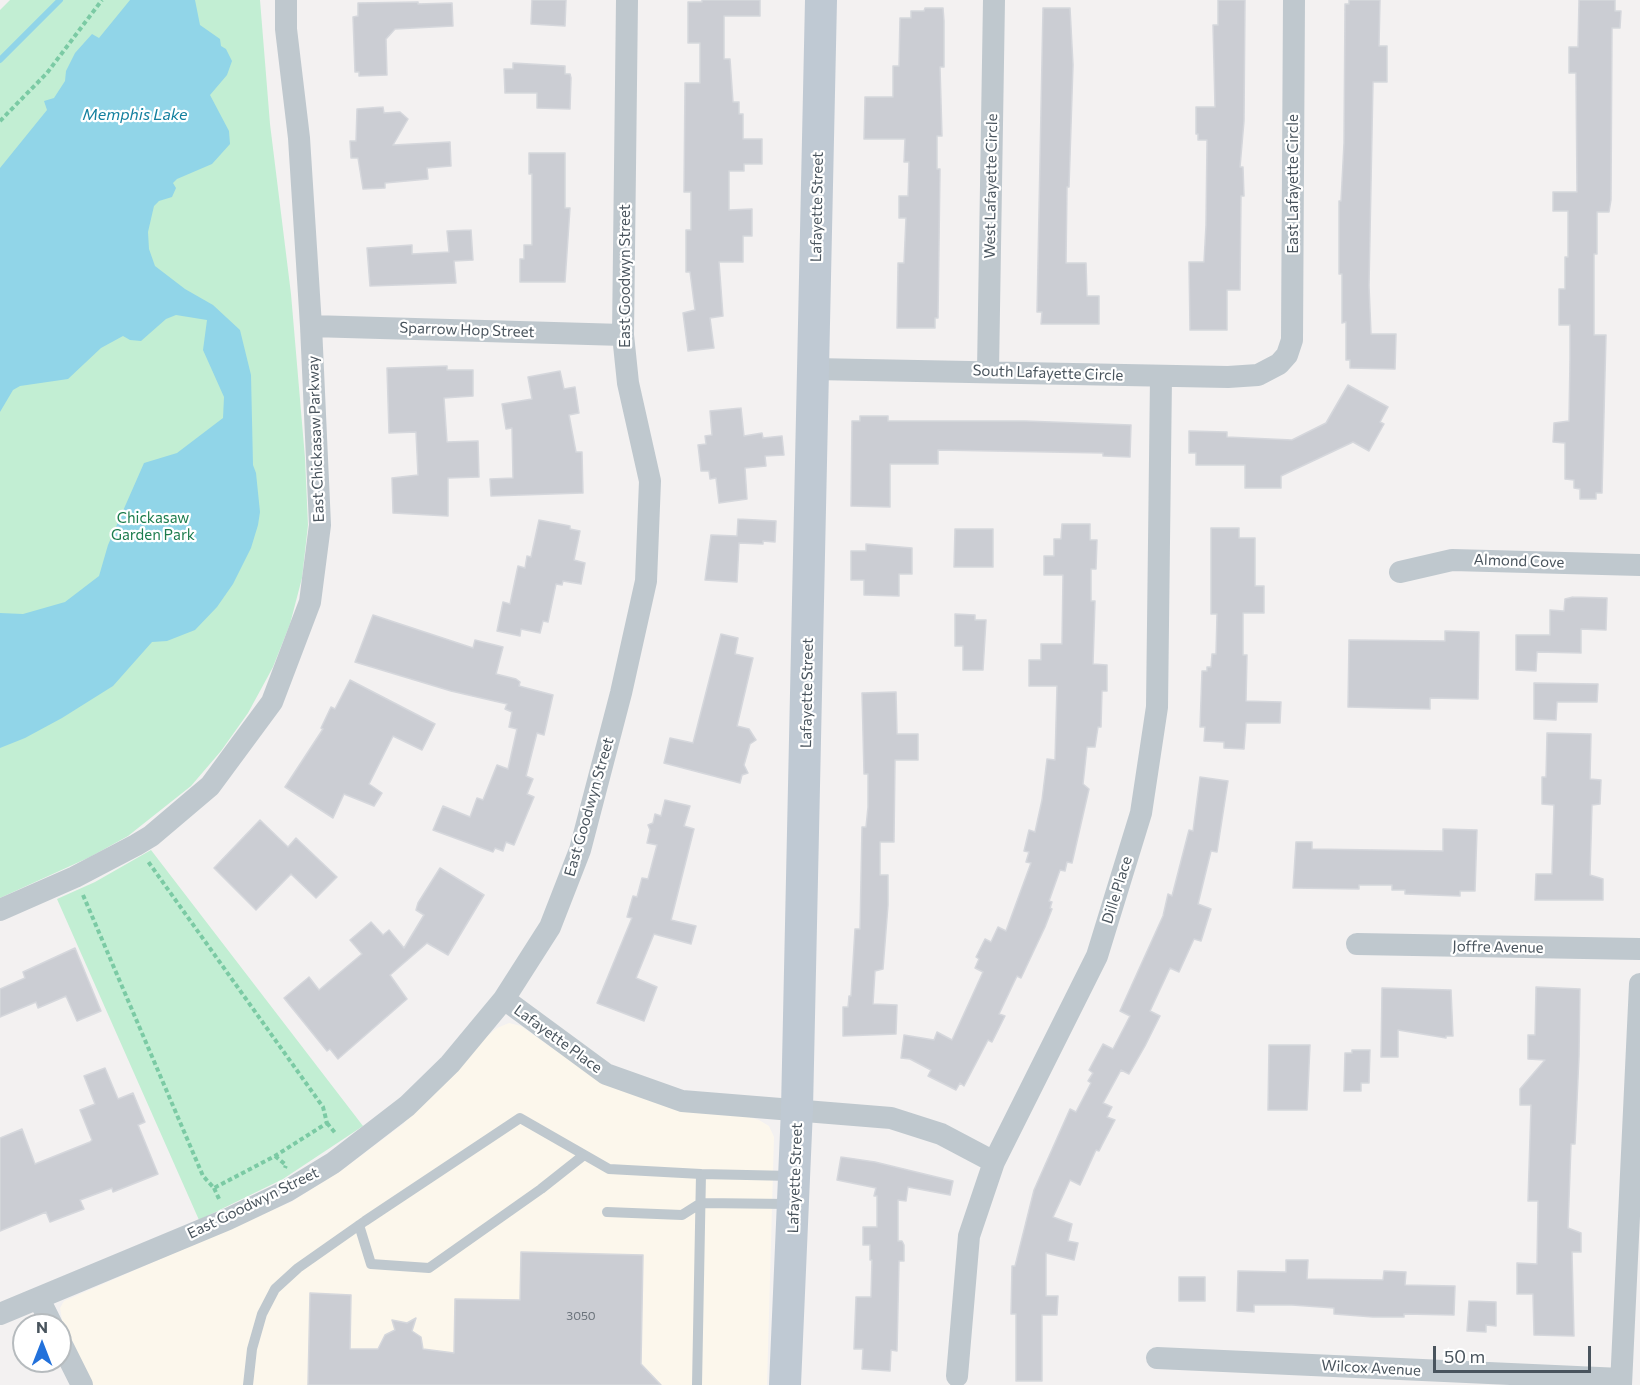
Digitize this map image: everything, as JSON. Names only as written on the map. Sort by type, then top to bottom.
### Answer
[{"type":"street","name":"East Chickasaw Parkway","points":[[0,910],[75,877],[136,845],[151,836],[210,786],[272,702],[310,602],[320,525],[312,326],[299,138],[286,29],[286,0]]},
{"type":"street","name":"East Goodwyn Street","points":[[0,1314],[228,1219],[287,1191],[333,1163],[407,1106],[450,1064],[504,999],[550,927],[580,850],[621,693],[646,581],[650,481],[628,383],[623,335],[627,0]]},
{"type":"street","name":"Lafayette Street","points":[[785,1385],[797,1109],[821,0]]},
{"type":"street","name":"West Lafayette Circle","points":[[988,371],[994,0]]},
{"type":"street","name":"East Lafayette Circle","points":[[1279,364],[1287,355],[1292,340],[1294,0]]},
{"type":"street","name":"Sparrow Hop Street","points":[[312,326],[623,335]]},
{"type":"street","name":"South Lafayette Circle","points":[[814,369],[1244,377],[1258,375],[1279,364]]},
{"type":"street","name":"Dille Place","points":[[957,1376],[969,1236],[994,1162],[1097,956],[1141,813],[1157,707],[1161,377]]},
{"type":"street","name":"Almond Cove","points":[[1400,572],[1452,560],[1640,565]]},
{"type":"street","name":"Joffre Avenue","points":[[1357,944],[1640,949]]},
{"type":"street","points":[[1621,1382],[1640,984]]},
{"type":"street","name":"Lafayette Place","points":[[504,999],[606,1074],[681,1101],[891,1118],[941,1134],[994,1162]]},
{"type":"street","points":[[39,1299],[46,1313]]},
{"type":"street","name":"Wilcox Avenue","points":[[1157,1358],[1621,1382]]},
{"type":"street","points":[[72,1365],[82,1385]]},
{"type":"lane","points":[[248,1385],[252,1349],[262,1314],[275,1288],[298,1268],[359,1225],[520,1118],[609,1169],[701,1174],[794,1190]]},
{"type":"lane","points":[[359,1225],[370,1264],[429,1268],[540,1190],[584,1155]]},
{"type":"lane","points":[[697,1385],[701,1174]]},
{"type":"lane","points":[[607,1212],[681,1215],[701,1203],[794,1190]]},
{"type":"path","points":[[0,121],[47,73],[102,0]]},
{"type":"path","points":[[75,877],[203,1176],[214,1188],[274,1156],[327,1123],[323,1107],[136,845]]},
{"type":"shaded area","points":[[509,1023],[521,1026],[589,1074],[759,1120],[769,1126],[774,1137],[767,1385],[88,1385],[72,1345],[72,1313],[61,1313],[60,1308],[64,1301],[291,1202],[342,1170],[403,1124],[479,1043],[497,1028]]},
{"type":"green space","name":"Chickasaw Garden Park","points":[[10,0],[260,0],[270,124],[291,294],[305,458],[308,525],[302,578],[290,624],[273,667],[248,713],[221,751],[191,786],[128,836],[90,857],[0,898],[0,10]]},
{"type":"green space","points":[[151,850],[363,1126],[283,1179],[199,1220],[57,899],[95,882]]},
{"type":"water","name":"Memphis Lake","points":[[130,0],[195,0],[200,25],[220,39],[221,46],[226,49],[232,61],[227,75],[210,95],[229,131],[230,144],[212,164],[177,179],[173,183],[176,188],[172,197],[159,201],[154,206],[148,232],[149,249],[155,266],[185,289],[213,305],[240,330],[251,375],[253,465],[260,512],[258,525],[251,548],[233,584],[217,607],[195,630],[167,641],[152,642],[113,686],[62,718],[25,738],[0,748],[0,613],[23,614],[65,602],[99,576],[108,545],[144,463],[177,453],[223,418],[224,397],[203,350],[207,320],[176,315],[166,319],[141,341],[130,340],[123,336],[101,348],[68,379],[20,386],[13,390],[0,412],[0,168],[47,110],[44,101],[54,98],[65,81],[66,71],[75,53],[92,34],[99,38]]},
{"type":"building","points":[[532,0],[566,0],[565,26],[531,24]]},
{"type":"building","points":[[702,0],[760,0],[760,16],[724,16],[724,59],[730,59],[733,102],[739,102],[739,114],[743,114],[743,139],[762,139],[762,164],[744,164],[744,171],[729,171],[729,210],[752,209],[752,236],[743,236],[743,262],[719,262],[723,316],[710,318],[714,348],[688,351],[683,313],[695,310],[690,272],[686,272],[686,230],[691,230],[691,192],[684,192],[685,83],[700,83],[700,43],[688,43],[688,2],[702,2]]},
{"type":"building","points":[[1218,0],[1245,0],[1244,121],[1240,167],[1243,167],[1244,196],[1241,196],[1240,290],[1227,290],[1227,330],[1190,330],[1189,262],[1204,262],[1206,225],[1207,140],[1198,140],[1198,134],[1196,134],[1196,107],[1215,107],[1213,25],[1218,25]]},
{"type":"building","points":[[1349,0],[1380,0],[1379,46],[1387,46],[1387,82],[1373,82],[1369,286],[1371,334],[1396,334],[1395,369],[1350,368],[1350,360],[1346,360],[1346,322],[1342,323],[1342,274],[1339,274],[1339,201],[1341,201],[1344,143],[1345,4],[1349,4]]},
{"type":"building","points":[[1579,0],[1615,0],[1615,11],[1621,11],[1620,28],[1612,28],[1611,200],[1609,212],[1597,212],[1597,254],[1594,254],[1594,335],[1606,335],[1602,493],[1596,493],[1596,499],[1580,499],[1580,489],[1574,488],[1574,480],[1565,479],[1565,443],[1553,442],[1554,423],[1569,421],[1570,325],[1559,325],[1559,289],[1565,289],[1565,257],[1568,257],[1568,211],[1553,211],[1553,192],[1577,192],[1576,73],[1569,73],[1569,47],[1578,47]]},
{"type":"building","points":[[418,2],[418,4],[452,3],[453,26],[395,29],[386,39],[387,75],[359,76],[359,72],[355,72],[353,17],[358,16],[358,3]]},
{"type":"building","points":[[925,8],[943,8],[944,21],[944,67],[940,67],[942,136],[937,136],[937,169],[940,169],[938,318],[935,318],[935,328],[897,328],[898,263],[904,263],[906,218],[899,218],[899,196],[908,196],[909,162],[904,162],[905,139],[864,139],[865,97],[893,97],[893,66],[899,66],[900,18],[911,18],[911,11],[924,11]]},
{"type":"building","points":[[1043,8],[1070,8],[1073,65],[1066,263],[1086,263],[1087,296],[1099,296],[1099,324],[1041,324],[1042,312],[1037,312]]},
{"type":"building","points":[[513,63],[565,66],[565,74],[570,74],[571,78],[570,109],[537,108],[537,93],[505,93],[504,69],[513,69]]},
{"type":"building","points":[[383,107],[384,113],[400,112],[408,119],[393,145],[450,142],[451,166],[427,168],[428,179],[385,183],[385,188],[363,189],[358,158],[351,158],[350,141],[356,141],[357,109]]},
{"type":"building","points":[[529,153],[565,153],[565,208],[570,208],[565,282],[520,282],[520,259],[524,259],[524,245],[532,245],[532,174],[529,174]]},
{"type":"building","points":[[471,230],[473,260],[454,261],[456,283],[370,286],[367,248],[412,245],[412,254],[449,252],[447,231]]},
{"type":"building","points":[[447,366],[447,370],[473,370],[473,396],[444,398],[447,442],[478,441],[479,477],[448,478],[448,516],[393,513],[392,478],[418,475],[416,432],[389,433],[387,368]]},
{"type":"building","points":[[560,371],[564,389],[575,387],[579,413],[569,415],[576,452],[582,452],[583,493],[491,496],[490,479],[513,478],[512,428],[506,429],[502,404],[532,399],[528,377]]},
{"type":"building","points":[[1348,385],[1388,407],[1380,422],[1384,424],[1369,451],[1353,442],[1281,476],[1281,488],[1245,488],[1245,465],[1196,465],[1196,453],[1189,453],[1189,431],[1227,432],[1227,437],[1292,440],[1326,423]]},
{"type":"building","points":[[741,408],[744,436],[762,433],[763,438],[782,436],[784,455],[765,456],[766,466],[745,468],[747,499],[719,503],[716,478],[710,479],[709,471],[701,471],[698,445],[706,444],[705,436],[712,435],[710,411]]},
{"type":"building","points":[[860,416],[888,416],[888,421],[1025,421],[1131,425],[1130,457],[1103,456],[1103,453],[938,450],[938,464],[890,464],[890,507],[851,506],[852,421],[860,421]]},
{"type":"building","points":[[738,519],[776,521],[775,542],[739,543],[737,582],[705,580],[711,535],[737,536]]},
{"type":"building","points":[[539,520],[570,526],[570,529],[580,531],[574,560],[585,563],[581,584],[563,581],[562,585],[556,584],[548,622],[543,621],[540,633],[521,629],[520,636],[497,631],[503,602],[510,604],[518,566],[525,568],[527,556],[531,557]]},
{"type":"building","points":[[1062,524],[1090,524],[1090,540],[1097,540],[1096,569],[1091,569],[1091,601],[1095,601],[1093,664],[1107,665],[1107,691],[1102,691],[1101,727],[1098,727],[1095,747],[1087,747],[1083,784],[1089,789],[1072,863],[1067,862],[1065,871],[1060,870],[1049,901],[1052,902],[1050,908],[1052,909],[1045,927],[1021,978],[1017,976],[999,1014],[1005,1016],[992,1042],[988,1040],[964,1086],[960,1083],[956,1090],[928,1076],[931,1070],[910,1059],[901,1058],[904,1035],[934,1040],[937,1032],[952,1040],[983,972],[975,968],[979,959],[976,957],[985,939],[991,942],[998,927],[1006,931],[1031,863],[1026,862],[1029,852],[1024,851],[1029,830],[1035,832],[1047,759],[1055,760],[1057,686],[1029,686],[1029,660],[1041,660],[1041,644],[1062,644],[1063,575],[1044,575],[1044,556],[1054,556],[1054,539],[1061,539]]},
{"type":"building","points":[[1211,528],[1239,528],[1239,538],[1255,538],[1255,586],[1264,586],[1264,613],[1243,613],[1243,655],[1247,655],[1246,701],[1281,702],[1280,723],[1246,723],[1244,749],[1224,748],[1224,742],[1204,741],[1205,727],[1200,727],[1202,671],[1207,671],[1207,667],[1211,667],[1212,654],[1216,654],[1217,614],[1211,614]]},
{"type":"building","points":[[955,529],[993,529],[993,567],[954,567]]},
{"type":"building","points":[[866,544],[912,548],[912,574],[899,574],[899,596],[864,595],[864,580],[851,580],[851,551],[866,551]]},
{"type":"building","points":[[1573,597],[1607,598],[1606,630],[1581,629],[1581,653],[1537,652],[1536,671],[1516,670],[1516,635],[1550,635],[1550,610],[1564,611],[1565,599]]},
{"type":"building","points":[[955,614],[975,615],[975,620],[986,620],[983,670],[963,670],[963,646],[955,646]]},
{"type":"building","points":[[373,615],[473,648],[475,640],[503,647],[496,674],[516,679],[520,682],[519,686],[553,695],[544,735],[537,733],[526,776],[533,779],[527,794],[534,797],[514,845],[506,842],[503,851],[495,848],[493,852],[433,830],[443,806],[470,817],[477,798],[483,800],[497,765],[508,769],[517,729],[509,727],[512,712],[505,709],[507,704],[451,691],[355,662]]},
{"type":"building","points":[[1445,631],[1479,632],[1478,699],[1430,698],[1430,709],[1348,707],[1349,640],[1445,641]]},
{"type":"building","points":[[721,634],[738,638],[735,654],[753,658],[737,726],[749,729],[756,740],[750,744],[744,765],[748,773],[742,775],[740,783],[664,763],[670,738],[693,743]]},
{"type":"building","points":[[350,680],[435,724],[422,750],[393,736],[369,784],[382,793],[374,806],[344,794],[333,818],[285,787],[323,729],[321,728],[331,707],[335,709]]},
{"type":"building","points":[[1534,683],[1598,684],[1597,702],[1557,702],[1556,720],[1534,719]]},
{"type":"building","points":[[896,692],[897,734],[918,734],[918,760],[895,760],[894,842],[880,842],[880,875],[888,875],[888,905],[883,969],[875,971],[873,1004],[897,1005],[896,1034],[843,1036],[843,1007],[848,1007],[849,996],[851,996],[855,929],[860,929],[862,827],[866,827],[868,807],[868,774],[864,774],[862,693]]},
{"type":"building","points":[[1547,733],[1591,734],[1590,779],[1601,780],[1600,804],[1592,805],[1590,875],[1603,879],[1603,900],[1535,900],[1536,874],[1552,874],[1554,805],[1542,804],[1542,777],[1546,777]]},
{"type":"building","points":[[1200,777],[1228,781],[1217,852],[1211,851],[1198,904],[1211,909],[1201,941],[1194,939],[1179,972],[1170,968],[1150,1011],[1160,1016],[1145,1046],[1129,1074],[1121,1070],[1103,1103],[1112,1107],[1107,1117],[1115,1120],[1099,1151],[1096,1150],[1080,1185],[1070,1180],[1053,1217],[1072,1224],[1068,1241],[1078,1243],[1074,1260],[1046,1253],[1046,1296],[1058,1296],[1057,1315],[1042,1315],[1042,1381],[1016,1381],[1016,1314],[1011,1314],[1012,1266],[1015,1266],[1034,1190],[1070,1109],[1076,1112],[1091,1083],[1088,1081],[1093,1073],[1089,1070],[1103,1044],[1113,1049],[1130,1016],[1120,1011],[1163,916],[1168,894],[1172,896],[1189,830],[1193,831]]},
{"type":"building","points":[[665,800],[690,806],[684,826],[694,829],[671,920],[696,926],[691,944],[654,934],[636,978],[657,987],[644,1021],[597,1003],[632,918],[627,917],[633,896],[637,897],[642,878],[648,879],[657,845],[647,843],[650,830],[648,825],[653,823],[655,814],[661,816]]},
{"type":"building","points":[[260,820],[288,847],[296,838],[337,877],[316,898],[291,874],[256,910],[214,868]]},
{"type":"building","points":[[1443,829],[1477,830],[1475,891],[1460,891],[1460,896],[1405,894],[1405,890],[1392,890],[1392,885],[1359,885],[1359,889],[1293,888],[1296,842],[1312,842],[1312,849],[1443,851]]},
{"type":"building","points":[[440,868],[484,895],[448,955],[427,943],[390,975],[407,999],[338,1059],[330,1049],[327,1051],[284,998],[309,977],[319,990],[362,954],[350,940],[371,922],[383,935],[389,930],[404,948],[424,915],[416,910],[418,903]]},
{"type":"building","points":[[75,948],[101,1011],[77,1021],[66,996],[38,1008],[36,1002],[0,1017],[0,989],[25,978],[23,972]]},
{"type":"building","points":[[1536,987],[1580,989],[1575,1144],[1571,1144],[1568,1228],[1581,1233],[1581,1252],[1572,1252],[1574,1336],[1534,1335],[1533,1294],[1517,1294],[1517,1263],[1537,1264],[1538,1201],[1528,1201],[1531,1105],[1520,1105],[1520,1089],[1545,1060],[1528,1059],[1528,1035],[1535,1035]]},
{"type":"building","points":[[1382,988],[1451,990],[1453,1036],[1446,1036],[1446,1038],[1398,1030],[1398,1057],[1381,1057]]},
{"type":"building","points":[[1269,1045],[1310,1045],[1307,1110],[1268,1110]]},
{"type":"building","points":[[1352,1050],[1370,1050],[1369,1083],[1361,1083],[1361,1091],[1344,1091],[1345,1053],[1352,1053]]},
{"type":"building","points":[[105,1068],[118,1099],[133,1093],[145,1122],[138,1125],[158,1174],[113,1192],[112,1188],[80,1200],[84,1209],[50,1222],[46,1212],[0,1231],[0,1138],[22,1129],[35,1164],[90,1142],[92,1140],[80,1110],[95,1104],[84,1076]]},
{"type":"building","points":[[841,1157],[875,1162],[953,1181],[950,1195],[908,1187],[906,1201],[898,1200],[898,1241],[902,1241],[904,1245],[904,1261],[899,1261],[897,1351],[891,1350],[890,1371],[862,1369],[863,1349],[854,1349],[856,1297],[871,1297],[872,1260],[870,1260],[870,1245],[863,1245],[863,1227],[877,1227],[877,1196],[874,1196],[876,1188],[837,1180]]},
{"type":"building","points":[[521,1252],[643,1255],[641,1364],[661,1385],[308,1385],[310,1293],[351,1295],[350,1349],[378,1349],[385,1335],[395,1330],[392,1320],[407,1323],[416,1318],[412,1331],[421,1337],[423,1349],[454,1353],[455,1299],[520,1300]]},
{"type":"building","points":[[1286,1260],[1308,1260],[1307,1279],[1383,1280],[1384,1271],[1406,1272],[1405,1285],[1455,1286],[1454,1315],[1404,1314],[1404,1317],[1373,1317],[1334,1314],[1334,1308],[1292,1305],[1254,1305],[1254,1312],[1237,1311],[1238,1271],[1286,1272]]},
{"type":"building","points":[[1179,1277],[1205,1277],[1205,1301],[1179,1301]]},
{"type":"building","points":[[1469,1301],[1496,1302],[1496,1326],[1486,1325],[1486,1332],[1467,1331]]},
{"type":"waterway","points":[[0,60],[60,0]]}]
